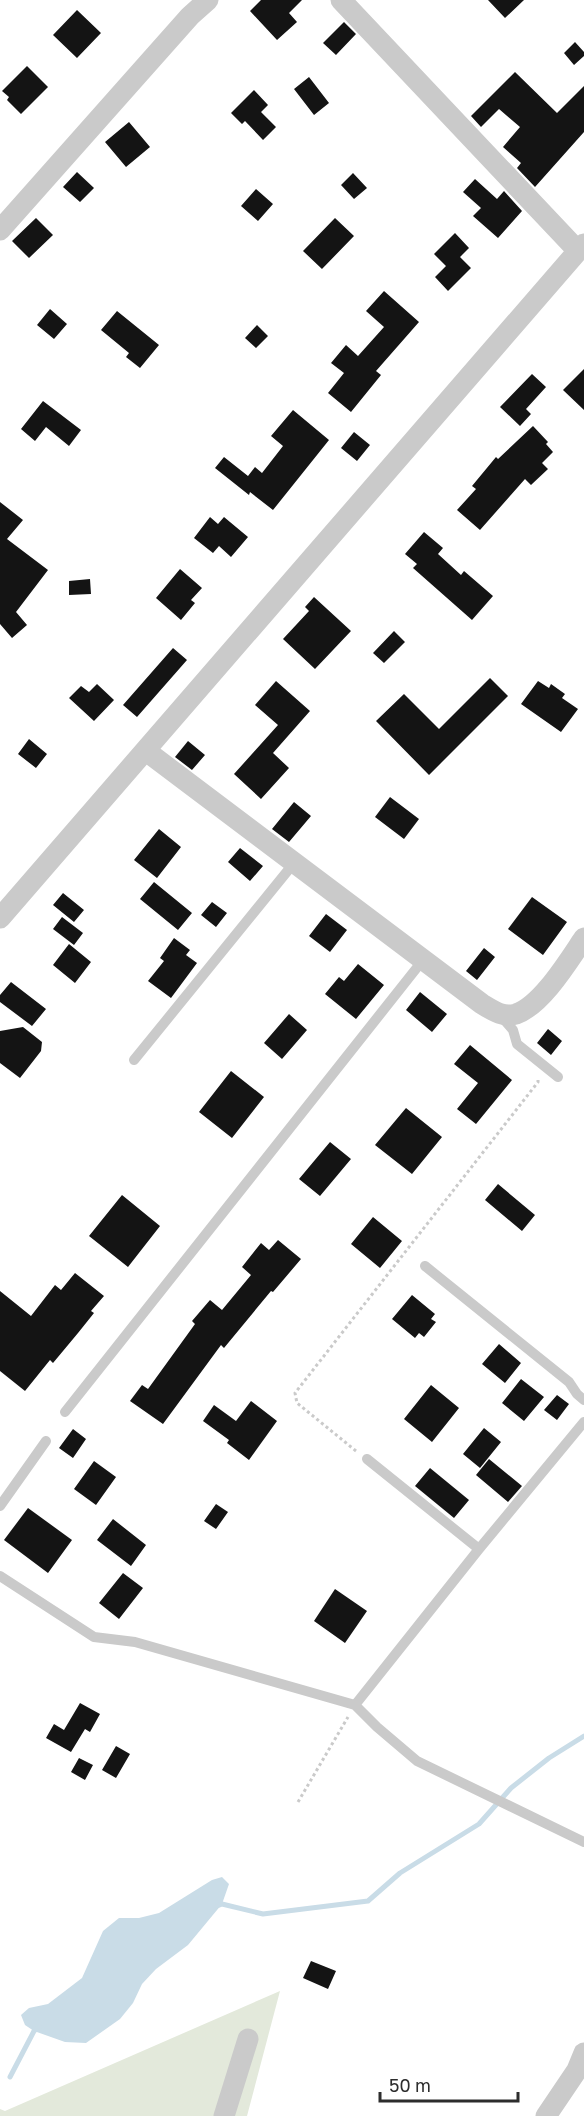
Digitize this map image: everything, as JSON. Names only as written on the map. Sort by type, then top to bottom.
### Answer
[{"type":"street","points":[[0,230],[190,16],[208,0]]},
{"type":"street","points":[[0,918],[581,248],[341,0]]},
{"type":"street","points":[[146,752],[482,1004],[499,1014],[516,1014],[532,1004],[550,986],[584,938]]},
{"type":"street","points":[[224,2116],[248,2039]]},
{"type":"street","points":[[546,2116],[582,2066]]},
{"type":"lane","points":[[134,1060],[294,863]]},
{"type":"lane","points":[[65,1412],[423,960]]},
{"type":"lane","points":[[499,1014],[513,1030],[517,1044],[558,1077]]},
{"type":"lane","points":[[425,1266],[569,1382],[584,1400]]},
{"type":"lane","points":[[355,1705],[584,1422]]},
{"type":"lane","points":[[0,1506],[46,1441]]},
{"type":"lane","points":[[367,1459],[479,1549]]},
{"type":"lane","points":[[0,1576],[94,1637],[135,1642],[355,1705],[376,1727],[417,1761],[584,1842]]},
{"type":"path","points":[[367,1459],[297,1403],[295,1393],[538,1082],[538,1061]]},
{"type":"path","points":[[298,1802],[355,1705]]},
{"type":"shaded area","points":[[280,1991],[247,2116],[0,2116],[0,2109],[5,2111]]},
{"type":"water","points":[[222,1877],[229,1884],[222,1904],[188,1945],[156,1969],[142,1984],[133,2003],[120,2019],[86,2043],[65,2042],[34,2031],[25,2025],[21,2015],[29,2008],[48,2004],[82,1978],[103,1931],[119,1918],[139,1918],[159,1913],[212,1880]]},
{"type":"building","points":[[261,0],[302,0],[289,13],[297,22],[277,40],[250,11]]},
{"type":"building","points":[[488,0],[524,0],[505,18]]},
{"type":"building","points":[[77,10],[101,33],[77,58],[53,35]]},
{"type":"building","points":[[344,22],[356,34],[336,55],[323,43]]},
{"type":"building","points":[[575,42],[584,52],[584,56],[574,65],[564,53]]},
{"type":"building","points":[[27,66],[48,87],[21,114],[7,100],[9,97],[2,91]]},
{"type":"building","points":[[515,72],[557,113],[584,86],[584,132],[535,187],[517,168],[521,163],[503,147],[520,127],[499,109],[481,127],[471,116]]},
{"type":"building","points":[[309,77],[329,103],[314,115],[294,89]]},
{"type":"building","points":[[254,90],[268,105],[261,112],[276,127],[263,140],[245,121],[242,124],[231,113]]},
{"type":"building","points":[[129,122],[150,147],[126,167],[105,142]]},
{"type":"building","points":[[77,172],[94,188],[80,202],[63,187]]},
{"type":"building","points":[[353,173],[367,188],[354,199],[341,185]]},
{"type":"building","points":[[475,179],[497,199],[504,191],[522,211],[498,238],[473,216],[481,208],[463,192]]},
{"type":"building","points":[[256,189],[273,204],[258,221],[241,206]]},
{"type":"building","points":[[36,218],[53,235],[29,258],[12,241]]},
{"type":"building","points":[[335,218],[354,236],[322,269],[303,251]]},
{"type":"building","points":[[455,233],[469,248],[460,257],[471,268],[448,291],[435,277],[446,266],[434,254]]},
{"type":"building","points":[[384,291],[419,322],[376,371],[381,375],[351,412],[328,393],[344,373],[331,363],[346,345],[358,356],[384,327],[366,311]]},
{"type":"building","points":[[50,309],[67,324],[54,339],[37,325]]},
{"type":"building","points":[[117,311],[159,345],[140,368],[126,357],[129,353],[101,330]]},
{"type":"building","points":[[257,325],[268,336],[256,348],[245,338]]},
{"type":"building","points":[[584,369],[584,410],[563,390]]},
{"type":"building","points":[[532,374],[546,387],[526,409],[531,414],[520,426],[500,407]]},
{"type":"building","points":[[43,401],[81,430],[69,446],[46,427],[35,441],[21,429]]},
{"type":"building","points":[[293,410],[329,440],[273,510],[250,492],[249,495],[215,468],[224,457],[248,476],[255,467],[262,473],[283,446],[271,436]]},
{"type":"building","points":[[533,426],[548,442],[546,444],[553,452],[542,463],[548,469],[531,485],[525,479],[480,530],[457,510],[476,489],[472,486],[496,457],[498,459]]},
{"type":"building","points":[[354,432],[370,445],[357,461],[341,448]]},
{"type":"building","points":[[0,502],[23,520],[7,539],[48,570],[16,612],[27,625],[12,638],[0,624]]},
{"type":"building","points":[[210,517],[218,524],[224,517],[248,537],[231,557],[219,546],[213,553],[194,538]]},
{"type":"building","points":[[424,532],[443,548],[438,554],[461,575],[464,571],[493,596],[472,620],[413,568],[417,564],[405,554]]},
{"type":"building","points":[[180,569],[202,588],[191,600],[195,603],[181,620],[156,598]]},
{"type":"building","points":[[90,579],[91,594],[69,595],[69,581]]},
{"type":"building","points":[[314,597],[351,631],[315,669],[283,639],[309,611],[305,607]]},
{"type":"building","points":[[394,631],[405,642],[384,663],[373,653]]},
{"type":"building","points":[[173,648],[187,660],[137,717],[123,705]]},
{"type":"building","points":[[490,678],[508,696],[429,775],[376,721],[404,694],[439,729]]},
{"type":"building","points":[[276,681],[310,711],[273,753],[289,768],[261,799],[234,774],[278,725],[255,705]]},
{"type":"building","points":[[538,681],[549,688],[551,684],[565,694],[562,698],[578,709],[561,732],[521,704]]},
{"type":"building","points":[[97,684],[114,700],[94,721],[69,698],[81,686],[89,692]]},
{"type":"building","points":[[29,739],[47,754],[36,768],[18,754]]},
{"type":"building","points":[[188,741],[205,755],[192,770],[175,757]]},
{"type":"building","points":[[390,797],[419,819],[404,839],[375,817]]},
{"type":"building","points":[[294,802],[311,816],[289,842],[272,829]]},
{"type":"building","points":[[159,829],[181,847],[157,878],[134,860]]},
{"type":"building","points":[[240,848],[263,866],[250,881],[228,862]]},
{"type":"building","points":[[154,882],[192,913],[178,930],[140,899]]},
{"type":"building","points":[[63,893],[84,910],[74,922],[53,905]]},
{"type":"building","points":[[532,897],[567,922],[543,955],[508,929]]},
{"type":"building","points":[[212,902],[227,913],[216,927],[201,915]]},
{"type":"building","points":[[326,914],[347,930],[330,952],[309,936]]},
{"type":"building","points":[[62,917],[83,933],[74,945],[53,929]]},
{"type":"building","points":[[174,938],[190,950],[186,955],[197,963],[171,998],[148,981],[164,961],[160,958]]},
{"type":"building","points":[[69,944],[91,962],[75,983],[53,965]]},
{"type":"building","points":[[484,948],[495,957],[477,980],[466,971]]},
{"type":"building","points":[[358,964],[384,985],[356,1019],[325,994],[339,977],[344,981]]},
{"type":"building","points":[[11,982],[46,1009],[32,1026],[0,1002],[0,995]]},
{"type":"building","points":[[420,992],[447,1014],[432,1032],[406,1010]]},
{"type":"building","points":[[289,1014],[307,1030],[282,1059],[264,1043]]},
{"type":"building","points":[[23,1027],[42,1042],[41,1051],[20,1078],[0,1063],[0,1031]]},
{"type":"building","points":[[548,1029],[562,1041],[551,1055],[537,1043]]},
{"type":"building","points":[[470,1045],[512,1080],[476,1124],[457,1109],[478,1083],[454,1064]]},
{"type":"building","points":[[231,1071],[264,1097],[232,1138],[199,1112]]},
{"type":"building","points":[[406,1108],[442,1137],[412,1174],[375,1145]]},
{"type":"building","points":[[330,1142],[351,1159],[320,1196],[299,1179]]},
{"type":"building","points":[[498,1184],[535,1215],[522,1231],[485,1200]]},
{"type":"building","points":[[122,1195],[160,1226],[128,1267],[89,1236]]},
{"type":"building","points":[[373,1217],[402,1241],[380,1268],[351,1244]]},
{"type":"building","points":[[278,1240],[301,1259],[224,1348],[221,1345],[163,1424],[130,1401],[142,1385],[148,1389],[195,1324],[192,1321],[210,1300],[222,1310],[251,1275],[242,1267],[261,1243],[269,1250]]},
{"type":"building","points":[[75,1273],[104,1296],[91,1311],[94,1313],[78,1333],[53,1363],[50,1360],[25,1391],[0,1371],[0,1291],[31,1316],[55,1285],[61,1290]]},
{"type":"building","points":[[412,1295],[435,1314],[431,1319],[436,1322],[424,1337],[419,1333],[415,1338],[392,1319]]},
{"type":"building","points":[[499,1344],[521,1363],[505,1383],[482,1364]]},
{"type":"building","points":[[521,1379],[544,1397],[524,1421],[502,1403]]},
{"type":"building","points":[[431,1385],[459,1408],[432,1442],[404,1419]]},
{"type":"building","points":[[557,1395],[569,1404],[557,1420],[544,1410]]},
{"type":"building","points":[[251,1401],[277,1421],[249,1460],[227,1443],[229,1440],[203,1421],[214,1405],[236,1421]]},
{"type":"building","points":[[484,1428],[501,1442],[480,1468],[463,1454]]},
{"type":"building","points":[[73,1429],[86,1439],[73,1458],[59,1448]]},
{"type":"building","points":[[489,1459],[522,1486],[508,1502],[476,1475]]},
{"type":"building","points":[[94,1461],[116,1477],[96,1505],[74,1489]]},
{"type":"building","points":[[430,1468],[469,1500],[454,1518],[415,1486]]},
{"type":"building","points":[[216,1504],[228,1512],[216,1529],[204,1521]]},
{"type":"building","points":[[28,1508],[72,1540],[48,1573],[4,1540]]},
{"type":"building","points":[[113,1519],[146,1545],[131,1566],[97,1540]]},
{"type":"building","points":[[123,1573],[143,1588],[119,1619],[99,1603]]},
{"type":"building","points":[[335,1589],[367,1611],[345,1643],[314,1621]]},
{"type":"building","points":[[80,1703],[100,1714],[90,1732],[85,1729],[71,1752],[46,1738],[54,1724],[64,1730]]},
{"type":"building","points":[[116,1746],[130,1754],[116,1778],[102,1770]]},
{"type":"building","points":[[79,1758],[93,1765],[85,1780],[71,1772]]},
{"type":"building","points":[[311,1961],[336,1971],[328,1989],[303,1978]]},
{"type":"waterway","points":[[217,1906],[222,1904],[263,1914],[368,1901],[400,1873],[479,1824],[511,1788],[549,1758],[584,1736]]},
{"type":"waterway","points":[[10,2077],[34,2031],[39,2027]]}]
